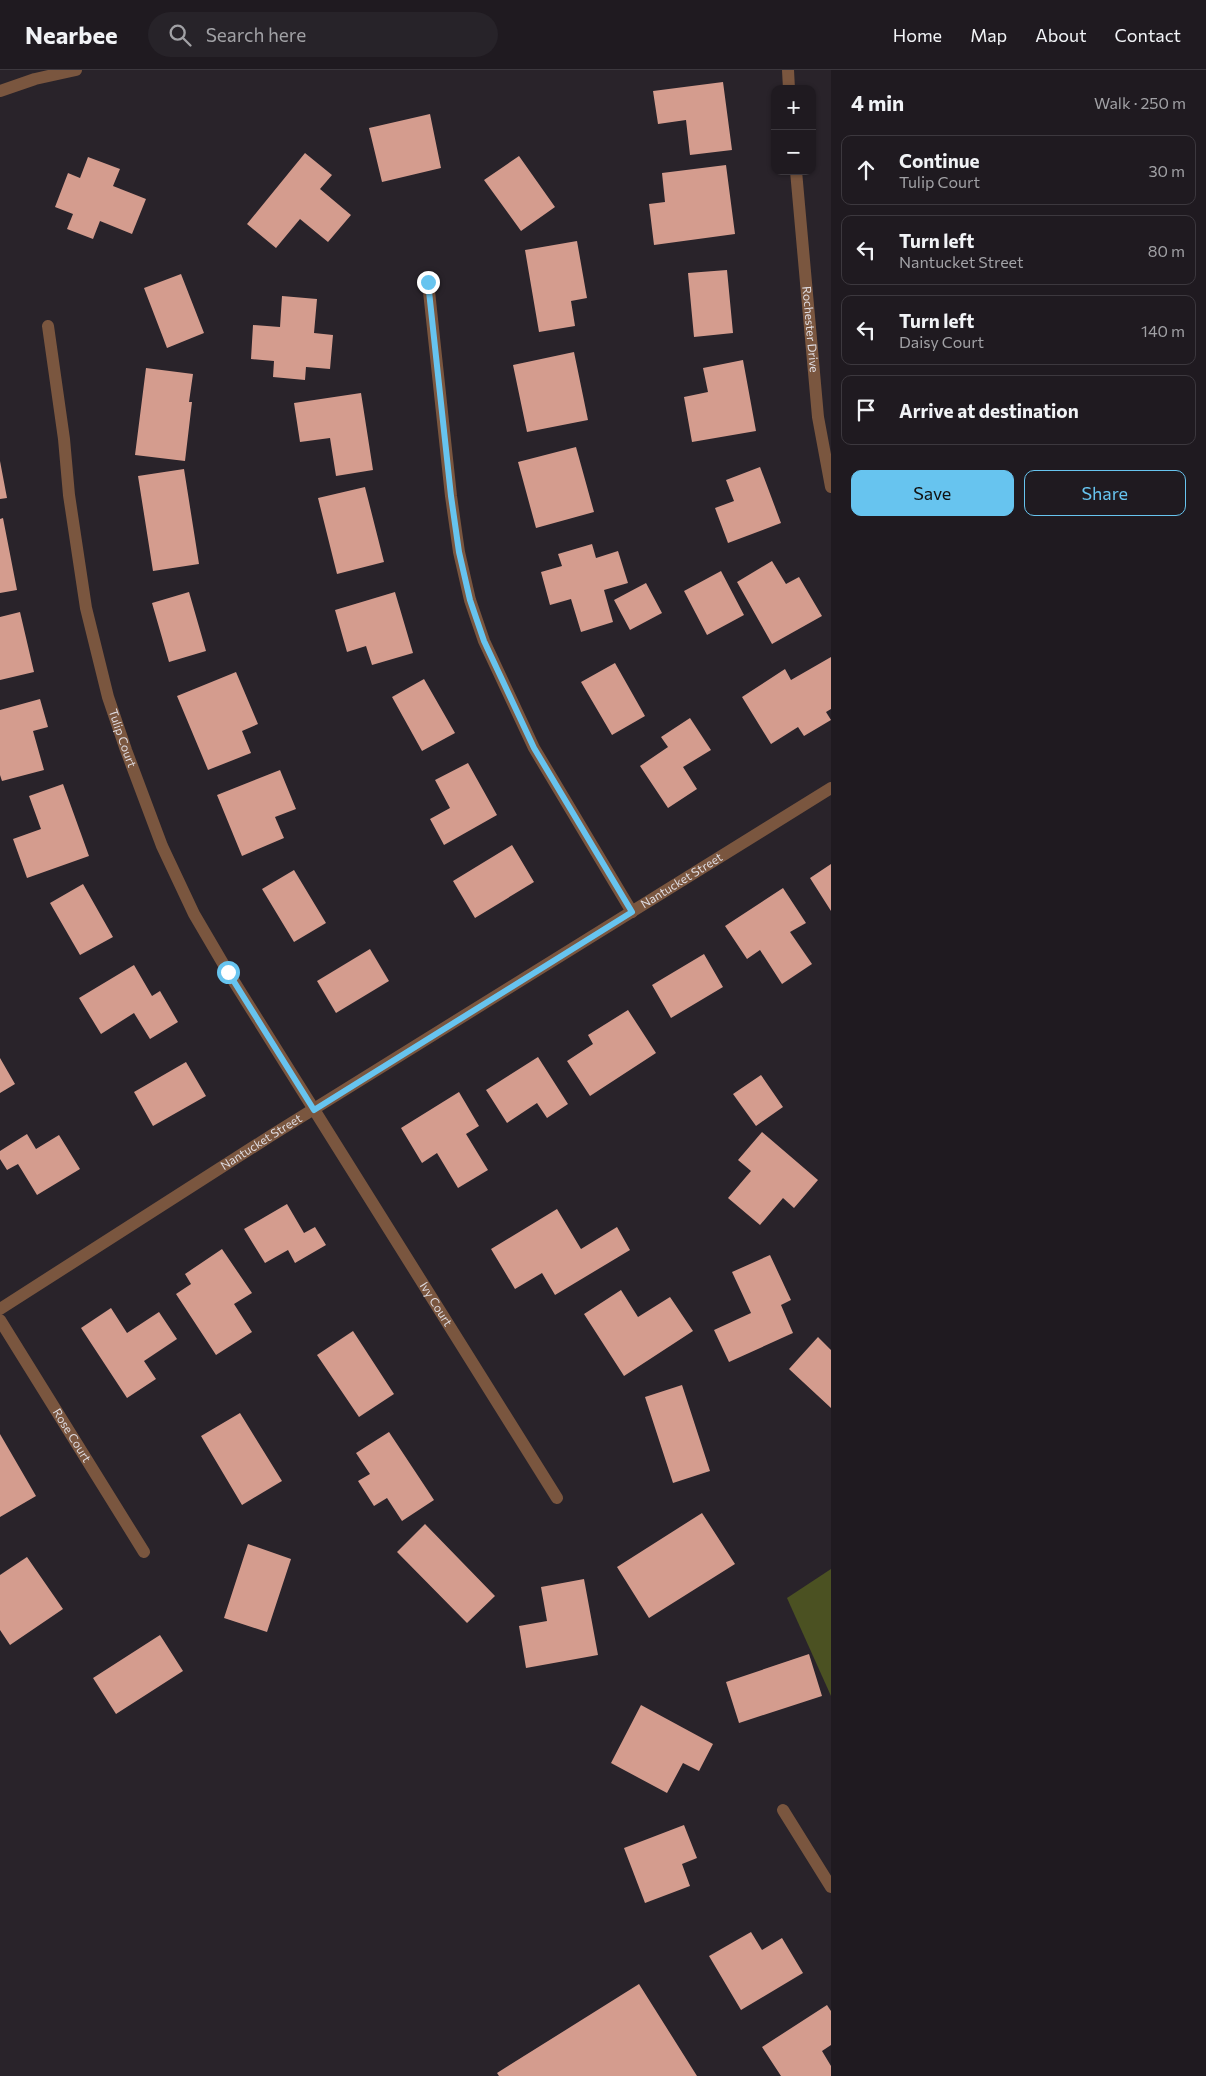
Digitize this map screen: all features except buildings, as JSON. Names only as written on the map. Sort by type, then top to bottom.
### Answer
[{"type":"street","points":[[0,91],[35,79],[76,70]]},
{"type":"street","points":[[788,70],[789,85]]},
{"type":"street","name":"Rochester Drive","points":[[796,175],[818,417],[831,487]]},
{"type":"street","points":[[428,282],[451,496],[459,552],[470,600],[484,641],[534,748],[632,912]]},
{"type":"street","name":"Tulip Court","points":[[48,326],[64,439],[69,495],[86,608],[108,697],[162,846],[194,914],[314,1110]]},
{"type":"street","name":"Nantucket Street","points":[[0,1309],[272,1135],[831,788]]},
{"type":"street","name":"Ivy Court","points":[[314,1110],[556,1498]]},
{"type":"street","name":"Rose Court","points":[[0,1320],[144,1552]]},
{"type":"street","points":[[783,1810],[831,1887]]},
{"type":"green space","points":[[831,1569],[831,1696],[787,1598]]},
{"type":"route","points":[[228,972],[314,1110],[632,912],[534,748],[484,641],[470,600],[459,552],[451,496],[428,282]]}]
